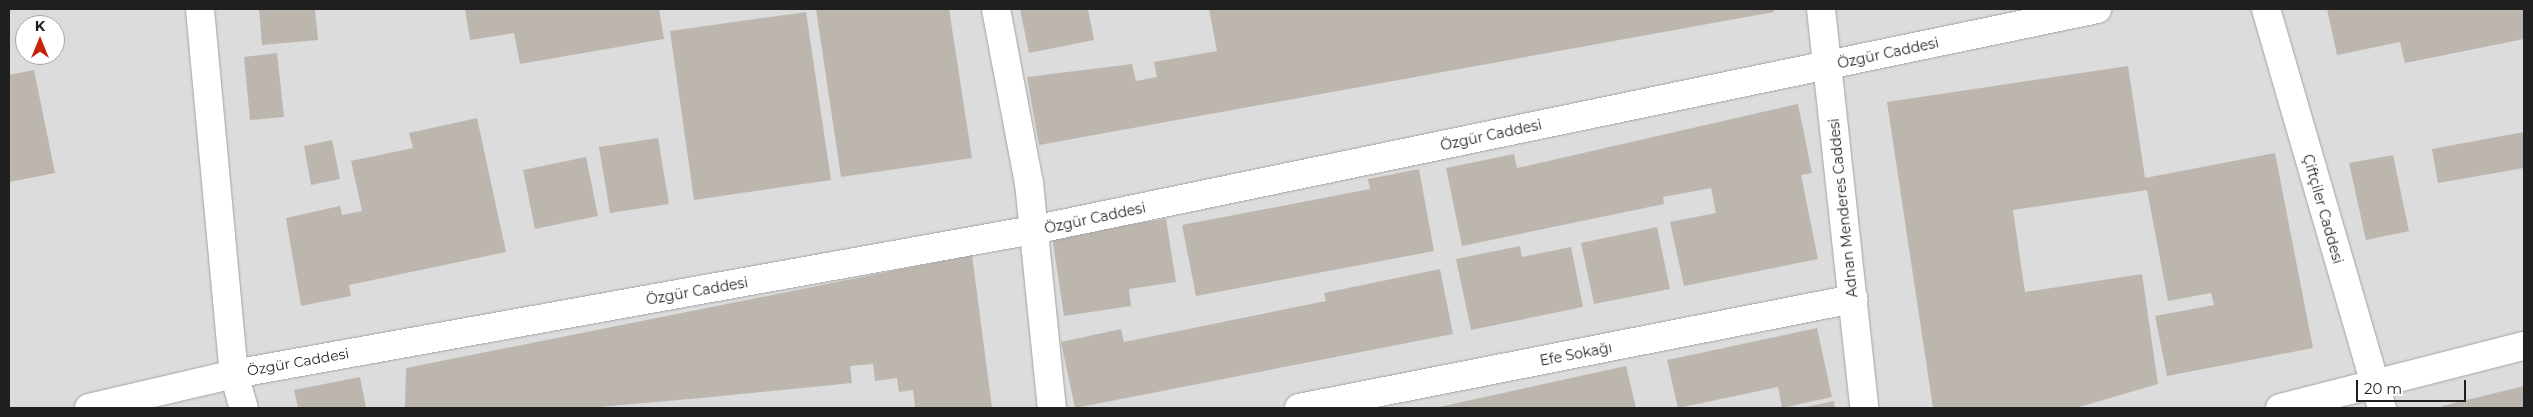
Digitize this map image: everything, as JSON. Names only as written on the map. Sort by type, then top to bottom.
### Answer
[{"type":"street","points":[[200,9],[234,374],[244,408]]},
{"type":"street","points":[[996,9],[1033,230],[1052,408]]},
{"type":"street","name":"Adnan Menderes Caddesi","points":[[1821,9],[1864,408]]},
{"type":"street","name":"Özgür Caddesi","points":[[90,408],[234,374],[1033,230],[2097,9]]},
{"type":"street","name":"Çiftçiler Caddesi","points":[[2266,9],[2378,396]]},
{"type":"street","name":"Efe Sokağı","points":[[1299,408],[1853,299]]},
{"type":"street","points":[[2280,408],[2378,396],[2524,346]]},
{"type":"shaded area","points":[[9,9],[2524,9],[2524,408],[9,408]]},
{"type":"building","points":[[259,9],[315,9],[318,40],[262,45]]},
{"type":"building","points":[[465,9],[659,9],[664,39],[520,64],[514,33],[470,40]]},
{"type":"building","points":[[816,9],[949,9],[972,158],[841,177]]},
{"type":"building","points":[[1020,9],[1088,9],[1094,40],[1029,53]]},
{"type":"building","points":[[1209,9],[1774,9],[1774,12],[1039,145],[1027,77],[1132,64],[1136,81],[1157,77],[1154,62],[1217,51]]},
{"type":"building","points":[[2327,9],[2524,9],[2524,39],[2405,63],[2400,42],[2337,55]]},
{"type":"building","points":[[806,12],[831,180],[694,200],[670,31]]},
{"type":"building","points":[[277,53],[284,117],[250,120],[244,57]]},
{"type":"building","points":[[2128,66],[2145,178],[2275,153],[2313,348],[2167,376],[2155,316],[2214,305],[2211,293],[2168,301],[2147,190],[2013,210],[2025,292],[2142,274],[2158,384],[2076,408],[1933,408],[1887,102]]},
{"type":"building","points":[[34,70],[55,173],[9,182],[9,75]]},
{"type":"building","points":[[1798,104],[1812,173],[1801,175],[1818,259],[1684,286],[1670,222],[1716,213],[1711,188],[1663,197],[1664,204],[1462,246],[1446,168],[1514,154],[1517,168]]},
{"type":"building","points":[[477,118],[506,252],[349,285],[351,296],[301,306],[286,218],[340,206],[342,215],[362,211],[351,161],[413,148],[409,133]]},
{"type":"building","points":[[2524,132],[2524,168],[2438,183],[2432,149]]},
{"type":"building","points":[[658,138],[669,204],[610,213],[599,147]]},
{"type":"building","points":[[332,140],[340,179],[311,185],[304,146]]},
{"type":"building","points":[[2393,155],[2409,231],[2366,240],[2349,163]]},
{"type":"building","points":[[586,157],[598,216],[535,229],[523,170]]},
{"type":"building","points":[[1419,169],[1434,251],[1196,296],[1182,225],[1370,189],[1368,179]]},
{"type":"building","points":[[1166,219],[1176,282],[1129,289],[1131,306],[1064,316],[1052,236]]},
{"type":"building","points":[[1657,227],[1670,289],[1594,304],[1581,243]]},
{"type":"building","points":[[1520,246],[1522,257],[1571,247],[1583,307],[1471,330],[1456,259]]},
{"type":"building","points":[[972,255],[992,408],[915,408],[913,390],[899,392],[897,378],[875,381],[873,364],[850,366],[852,383],[701,398],[587,408],[405,408],[406,368]]},
{"type":"building","points":[[1440,269],[1453,334],[1075,408],[1061,342],[1121,329],[1124,342],[1326,301],[1324,293]]},
{"type":"building","points":[[1817,328],[1832,397],[1782,408],[1778,387],[1678,408],[1667,360]]},
{"type":"building","points":[[1626,366],[1636,408],[1439,408],[1439,407]]},
{"type":"building","points":[[360,377],[366,408],[298,408],[294,390]]},
{"type":"building","points":[[2524,386],[2524,408],[2441,408],[2442,406]]},
{"type":"building","points":[[1834,401],[1835,408],[1806,408],[1806,407]]}]
